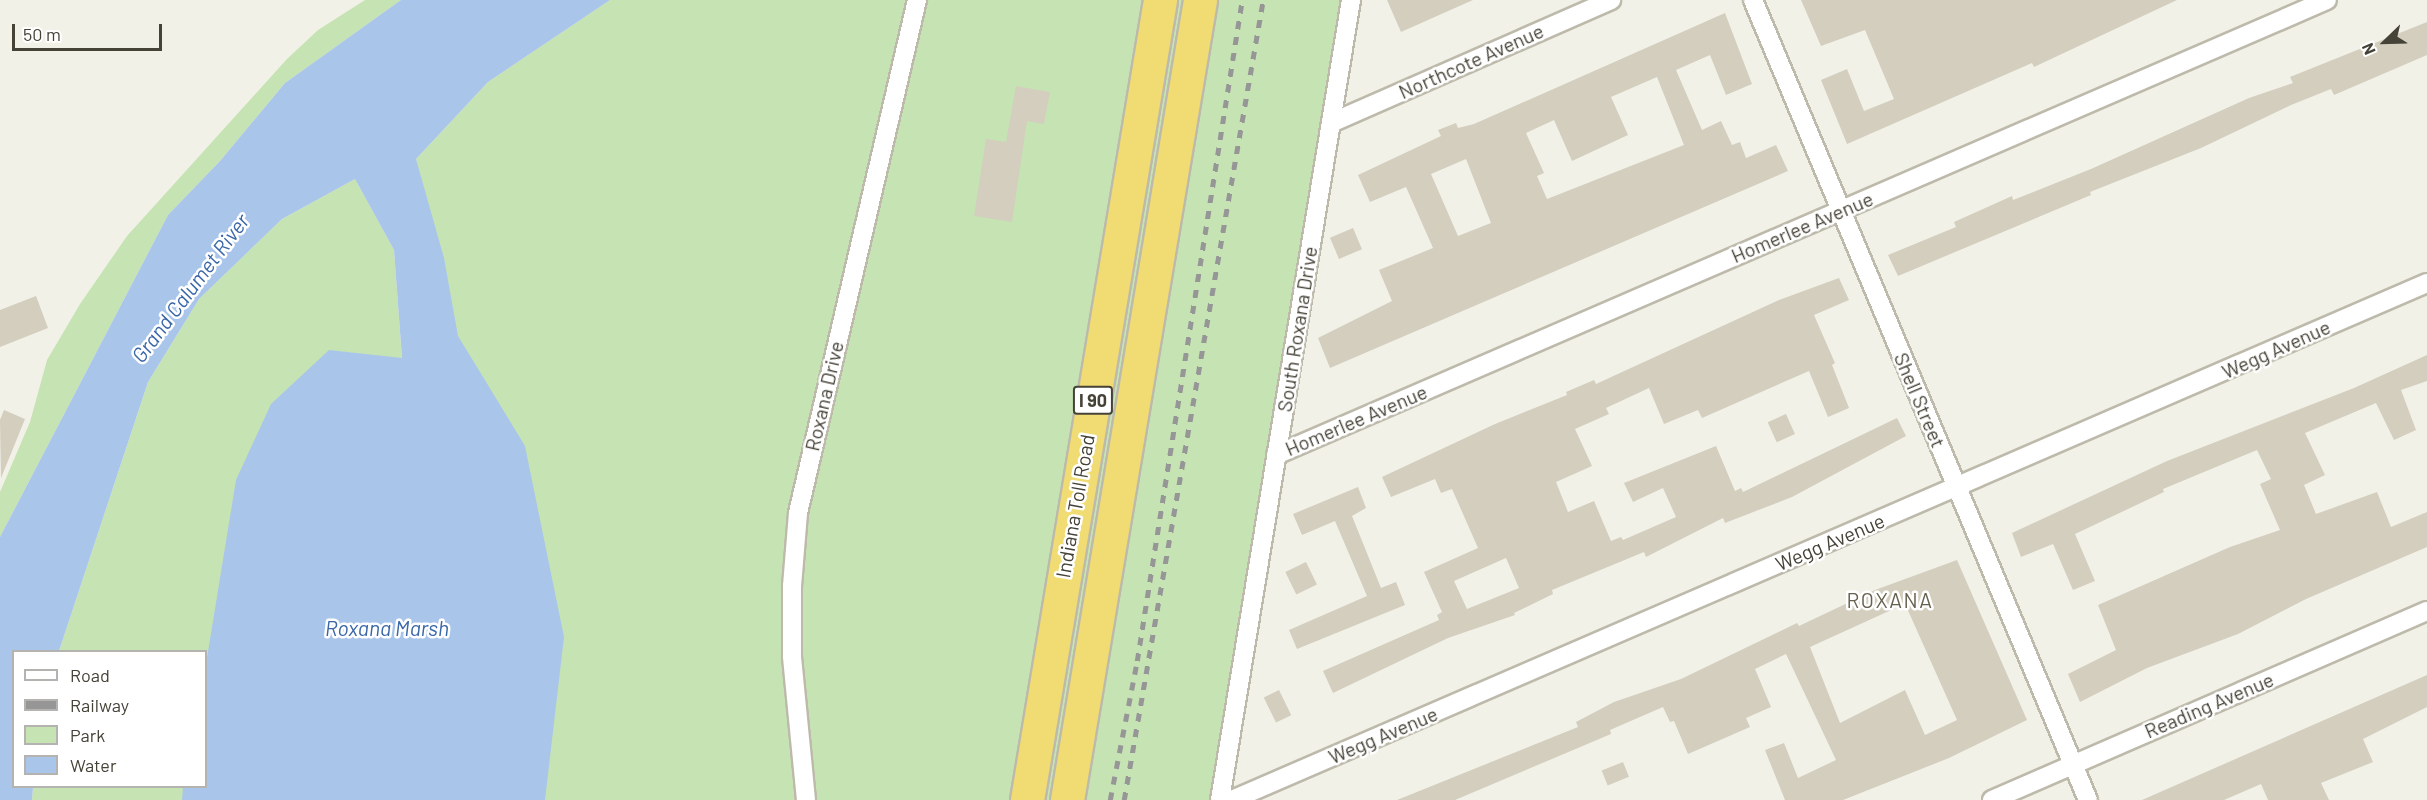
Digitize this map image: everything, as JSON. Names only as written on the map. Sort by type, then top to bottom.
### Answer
[{"type":"highway","name":"Indiana Toll Road","points":[[1027,800],[1160,0]]},
{"type":"highway","name":"Indiana Toll Road","points":[[1067,800],[1200,0]]},
{"type":"street","name":"Roxana Drive","points":[[806,800],[794,711],[791,644],[798,513],[917,0]]},
{"type":"street","name":"South Roxana Drive","points":[[1220,800],[1351,0]]},
{"type":"street","name":"Northcote Avenue","points":[[1331,123],[1611,0]]},
{"type":"street","name":"Shell Street","points":[[1753,0],[2088,800]]},
{"type":"street","name":"Homerlee Avenue","points":[[1276,455],[2327,0]]},
{"type":"street","name":"Wegg Avenue","points":[[1232,800],[2427,283]]},
{"type":"street","name":"Reading Avenue","points":[[1992,800],[2427,611]]},
{"type":"green space","points":[[365,0],[401,0],[285,83],[220,161],[168,215],[0,537],[0,492],[30,422],[47,360],[80,304],[127,236],[287,59],[318,30]]},
{"type":"green space","points":[[610,0],[1351,0],[1220,800],[479,800],[416,159],[488,82]]},
{"type":"green space","points":[[355,179],[394,250],[402,359],[336,351],[248,800],[32,800],[33,788],[207,788],[207,650],[59,650],[148,382],[199,299],[282,219]]},
{"type":"water","name":"Roxana Marsh","points":[[401,0],[610,0],[488,82],[416,159],[444,258],[458,336],[525,446],[564,637],[545,800],[182,800],[183,788],[207,788],[207,658],[236,480],[271,404],[329,350],[402,358],[394,250],[355,179],[282,219],[199,299],[148,382],[59,650],[12,650],[12,788],[33,788],[32,800],[0,800],[0,537],[168,215],[220,161],[285,83]]},
{"type":"building","points":[[1387,0],[1473,0],[1401,32]]},
{"type":"building","points":[[1801,0],[2177,0],[2034,67],[2032,63],[1847,144],[1821,80],[1847,69],[1864,111],[1894,99],[1865,30],[1821,46]]},
{"type":"building","points":[[1725,13],[1752,84],[1726,95],[1710,55],[1676,70],[1702,130],[1721,121],[1732,145],[1740,142],[1746,158],[1776,145],[1788,171],[1330,368],[1318,338],[1392,301],[1379,270],[1433,248],[1406,187],[1370,202],[1358,175],[1441,136],[1438,130],[1456,123],[1458,128],[1474,124]],"holes":[[[1657,77],[1684,145],[1547,199],[1537,176],[1544,173],[1526,133],[1554,120],[1572,161],[1628,135],[1611,97]],[[1466,159],[1491,223],[1458,236],[1431,174]]]},
{"type":"building","points":[[2427,22],[2427,55],[2334,95],[2331,89],[2291,105],[2201,148],[2090,192],[2091,195],[1898,276],[1888,255],[1956,227],[1954,222],[2012,196],[2013,200],[2091,169],[2249,98],[2293,83],[2290,77]]},
{"type":"building","points":[[1016,86],[1050,92],[1044,124],[1027,121],[1012,222],[974,216],[986,139],[1006,142]]},
{"type":"building","points":[[1353,228],[1362,249],[1339,259],[1330,238]]},
{"type":"building","points":[[1839,278],[1849,300],[1814,315],[1835,363],[1832,365],[1849,408],[1828,417],[1809,371],[1702,418],[1698,410],[1664,424],[1649,388],[1606,408],[1609,414],[1575,429],[1592,466],[1556,482],[1568,512],[1594,501],[1611,541],[1621,537],[1623,540],[1676,517],[1663,488],[1633,502],[1624,483],[1716,446],[1735,491],[1741,488],[1743,492],[1897,418],[1906,436],[1792,497],[1725,523],[1723,518],[1646,557],[1644,552],[1552,590],[1553,594],[1514,613],[1515,615],[1448,638],[1333,693],[1323,671],[1439,620],[1437,615],[1442,612],[1424,572],[1478,548],[1452,489],[1441,493],[1435,479],[1391,497],[1382,477],[1495,424],[1567,395],[1566,392],[1594,380],[1596,384],[1779,300]],"holes":[[[1506,558],[1519,588],[1467,609],[1454,581]]]},
{"type":"building","points":[[36,296],[48,328],[0,347],[0,310]]},
{"type":"building","points":[[2427,355],[2427,381],[2401,390],[2416,430],[2394,440],[2376,403],[2305,433],[2325,475],[2304,485],[2316,514],[2377,492],[2391,527],[2427,512],[2427,547],[2306,599],[2238,634],[2147,668],[2080,702],[2068,674],[2116,650],[2098,605],[2230,547],[2280,530],[2260,484],[2271,479],[2257,450],[2163,489],[2164,492],[2075,534],[2095,581],[2073,590],[2053,544],[2021,557],[2012,533],[2167,461],[2354,388]]},
{"type":"building","points":[[4,410],[25,419],[1,478],[0,420]]},
{"type":"building","points":[[1786,414],[1795,434],[1777,442],[1768,422]]},
{"type":"building","points":[[1358,487],[1366,508],[1352,516],[1381,588],[1396,582],[1405,605],[1297,649],[1289,630],[1367,596],[1335,521],[1302,535],[1293,514]]},
{"type":"building","points":[[1957,560],[2027,720],[1949,758],[1843,800],[1785,800],[1765,750],[1784,743],[1798,778],[1836,760],[1786,654],[1755,669],[1771,707],[1746,718],[1750,727],[1688,754],[1674,721],[1670,722],[1663,707],[1610,730],[1611,734],[1455,800],[1397,800],[1578,727],[1576,722],[1614,702],[1681,679],[1797,623],[1799,626],[1875,590]],"holes":[[[1900,606],[1906,606],[1957,720],[1925,735],[1905,690],[1840,723],[1810,647]]]},
{"type":"building","points":[[1306,562],[1317,584],[1296,595],[1285,572]]},
{"type":"building","points":[[2427,675],[2427,707],[2363,739],[2373,762],[2321,783],[2329,800],[2268,800],[2261,784],[2224,800],[2142,800]]},
{"type":"building","points":[[1279,690],[1291,715],[1276,723],[1264,697]]},
{"type":"building","points":[[1623,762],[1629,777],[1608,785],[1602,771]]},
{"type":"railway","points":[[1110,800],[1137,661],[1242,0]]},
{"type":"railway","points":[[1124,800],[1263,0]]},
{"type":"district","name":"ROXANA","points":[[1890,600]]},
{"type":"water label","name":"Grand Calumet River","points":[[190,288]]}]
